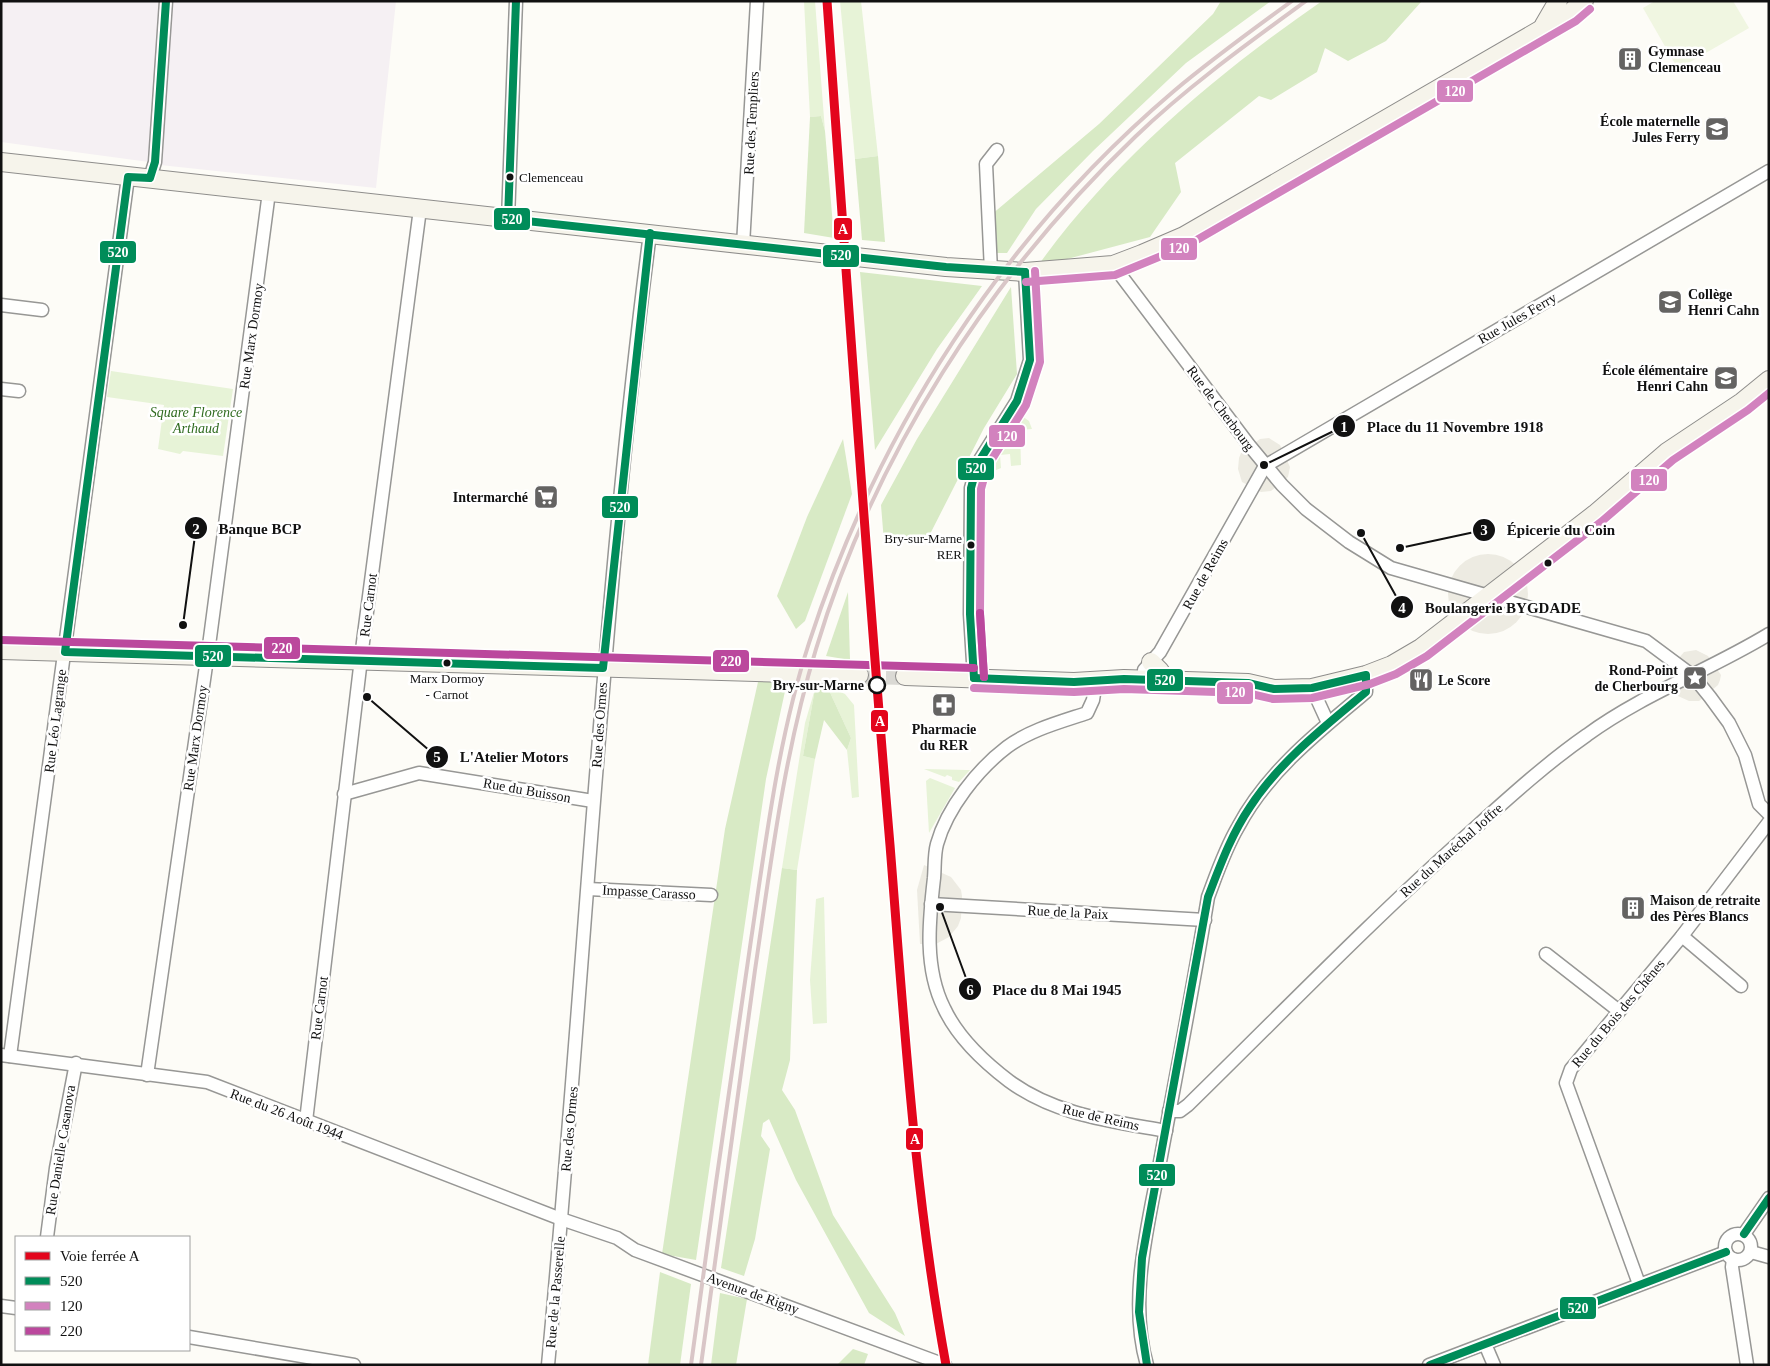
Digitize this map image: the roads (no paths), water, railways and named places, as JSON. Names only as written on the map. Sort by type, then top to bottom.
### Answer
[{"type":"main road","points":[[1544,26],[1558,1]]},
{"type":"main road","points":[[1,162],[991,271],[1025,272],[1113,265],[1184,236],[1571,12],[1584,1]]},
{"type":"main road","points":[[905,676],[1248,683],[1274,689],[1312,688],[1366,675],[1392,664],[1421,648],[1595,514],[1667,452],[1742,402],[1769,380]]},
{"type":"main road","points":[[1,650],[859,675]]},
{"type":"main road","points":[[1151,662],[1160,670],[1152,680]]},
{"type":"street","points":[[150,178],[155,162],[166,1]]},
{"type":"street","points":[[508,219],[516,1]]},
{"type":"street","name":"Rue des Templiers","points":[[744,244],[757,1]]},
{"type":"street","points":[[991,271],[986,164],[997,150]]},
{"type":"street","name":"Rue Jules Ferry","points":[[1265,466],[1769,171]]},
{"type":"street","name":"Rue Léo Lagrange","points":[[6,1056],[66,652],[128,177]]},
{"type":"street","name":"Rue Marx Dormoy","points":[[147,1075],[207,655],[268,192]]},
{"type":"street","name":"Rue Carnot","points":[[306,1121],[344,794],[420,209]]},
{"type":"street","name":"Rue des Ormes","points":[[561,1219],[588,889],[603,668],[650,233]]},
{"type":"street","name":"Rue de Cherbourg","points":[[1113,265],[1265,466],[1306,509],[1349,542],[1391,568],[1646,641],[1693,676],[1729,723],[1745,755],[1759,804],[1769,814]]},
{"type":"street","points":[[974,678],[970,614],[971,488],[978,463],[1017,401],[1030,360],[1025,272]]},
{"type":"street","points":[[1,305],[42,310]]},
{"type":"street","points":[[1,389],[19,391]]},
{"type":"street","name":"Rue de Reims","points":[[1151,662],[1165,644],[1265,466]]},
{"type":"street","name":"Rue du Maréchal Joffre","points":[[1169,1111],[1180,1110],[1188,1105],[1395,900],[1500,806],[1587,734],[1670,686],[1693,676],[1769,634]]},
{"type":"street","points":[[1147,1365],[1140,1322],[1141,1284],[1148,1229],[1208,897],[1221,862],[1238,826],[1272,778],[1328,724],[1366,692],[1366,675]]},
{"type":"street","name":"Rue de Reims","points":[[1096,681],[1093,700],[1087,712],[1034,732],[1007,747],[967,789],[944,827],[937,845],[931,904],[930,955],[937,992],[944,1009],[957,1028],[990,1066],[1027,1093],[1065,1111],[1166,1131]]},
{"type":"street","points":[[1312,688],[1328,724]]},
{"type":"street","name":"Rue du Buisson","points":[[344,794],[418,773],[593,801]]},
{"type":"street","name":"Rue du Bois des Chênes","points":[[1639,1284],[1566,1083],[1571,1069],[1682,936],[1769,822]]},
{"type":"street","name":"Impasse Carasso","points":[[588,889],[711,895]]},
{"type":"street","name":"Rue de la Paix","points":[[931,904],[1205,920]]},
{"type":"street","points":[[1682,936],[1741,986]]},
{"type":"street","points":[[1546,954],[1619,1012]]},
{"type":"street","name":"Rue du 26 Août 1944","points":[[6,1056],[207,1082],[561,1219]]},
{"type":"street","name":"Rue Danielle Casanova","points":[[47,1236],[56,1168],[76,1064]]},
{"type":"street","points":[[1744,1234],[1769,1198]]},
{"type":"street","name":"Rue de la Passerelle","points":[[548,1365],[561,1219]]},
{"type":"street","name":"Avenue de Rigny","points":[[561,1219],[618,1238],[635,1250],[945,1365]]},
{"type":"street","points":[[1428,1365],[1639,1284],[1730,1256],[1744,1259],[1751,1252],[1751,1242],[1744,1234],[1738,1233],[1728,1237],[1726,1242],[1730,1256],[1732,1267],[1747,1365]]},
{"type":"street","points":[[1751,1252],[1769,1257]]},
{"type":"street","points":[[1,1306],[15,1308]]},
{"type":"street","points":[[190,1337],[354,1365]]},
{"type":"street","points":[[1485,1344],[1494,1365]]},
{"type":"tunnel","points":[[859,675],[905,676]]},
{"type":"railway","points":[[691,1365],[743,993],[774,790],[798,679],[837,564],[871,487],[910,413],[953,342],[1002,273],[1055,208],[1112,148],[1174,91],[1217,56],[1292,1]]},
{"type":"railway","points":[[701,1365],[755,970],[787,768],[795,728],[816,649],[840,577],[870,507],[904,439],[943,373],[985,309],[1032,249],[1082,191],[1135,137],[1218,66],[1306,1]]},
{"type":"rail line","name":"A","points":[[827,1],[865,529],[905,1041],[926,1235],[946,1365]]},
{"type":"place","name":"Gymnase Clemenceau","points":[[1630,59]]},
{"type":"place","name":"École maternelle Jules Ferry","points":[[1717,129]]},
{"type":"place","name":"Clemenceau","points":[[510,177]]},
{"type":"place","name":"Collège Henri Cahn","points":[[1670,302]]},
{"type":"place","name":"École élémentaire Henri Cahn","points":[[1726,378]]},
{"type":"place","name":"Place du 11 Novembre 1918","points":[[1264,465]]},
{"type":"place","name":"Intermarché","points":[[546,497]]},
{"type":"place","name":"Boulangerie BYGDADE","points":[[1361,533]]},
{"type":"place","name":"Bry-sur-Marne RER","points":[[971,545]]},
{"type":"place","name":"Épicerie du Coin","points":[[1400,548]]},
{"type":"place","name":"Banque BCP","points":[[183,625]]},
{"type":"place","name":"Marx Dormoy - Carnot","points":[[447,663]]},
{"type":"place","name":"Rond-Point de Cherbourg","points":[[1695,678]]},
{"type":"place","name":"Le Score","points":[[1421,680]]},
{"type":"place","name":"Bry-sur-Marne","points":[[877,685]]},
{"type":"place","name":"L'Atelier Motors","points":[[367,697]]},
{"type":"place","name":"Pharmacie du RER","points":[[944,705]]},
{"type":"place","name":"Place du 8 Mai 1945","points":[[940,907]]},
{"type":"place","name":"Maison de retraite des Pères Blancs","points":[[1633,908]]},
{"type":"park label","name":"Square Florence Arthaud","points":[[196,420]]}]
